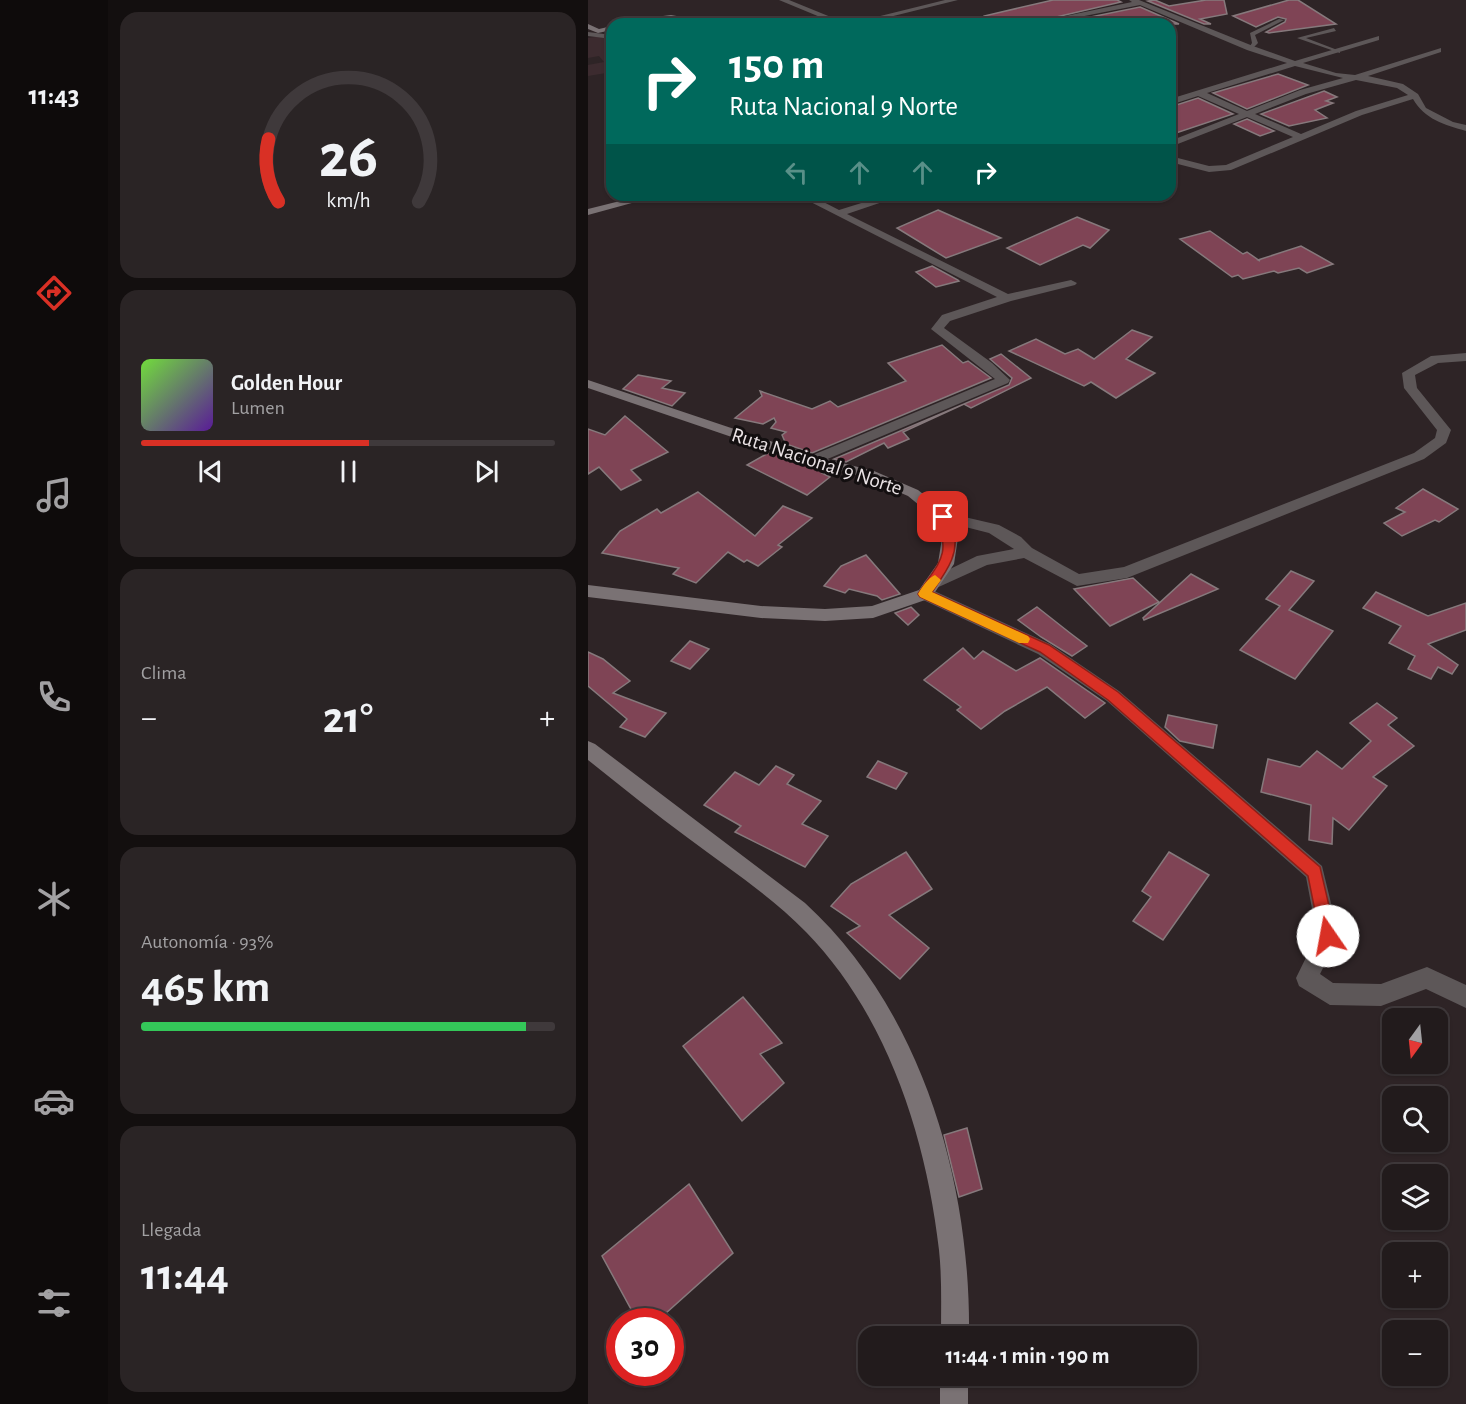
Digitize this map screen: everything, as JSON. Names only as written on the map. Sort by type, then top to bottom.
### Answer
[{"type":"main road","points":[[657,18],[682,16],[685,18]]},
{"type":"main road","points":[[588,26],[598,31],[606,29]]},
{"type":"main road","points":[[588,212],[632,201]]},
{"type":"main road","name":"Ruta Nacional 9 Norte","points":[[588,384],[813,460],[869,474],[913,493],[943,517]]},
{"type":"main road","points":[[588,591],[761,612],[825,615],[873,612],[928,589],[946,564],[950,538],[943,517]]},
{"type":"main road","points":[[588,748],[700,836],[771,888],[826,938],[874,1002],[910,1077],[940,1181],[952,1251],[955,1326]]},
{"type":"main road","points":[[954,1386],[954,1404]]},
{"type":"street","points":[[783,0],[829,18]]},
{"type":"street","points":[[877,18],[954,0]]},
{"type":"street","points":[[1059,18],[1134,1],[1250,48],[1294,63],[1335,75],[1378,80],[1400,86],[1415,96],[1423,110],[1450,124],[1466,128]]},
{"type":"street","points":[[588,34],[598,31]]},
{"type":"street","points":[[588,34],[606,37]]},
{"type":"street","points":[[1176,100],[1294,63],[1338,52],[1376,38]]},
{"type":"street","points":[[1176,142],[1248,113],[1438,50]]},
{"type":"street","points":[[1199,93],[1302,138]]},
{"type":"street","points":[[1176,161],[1209,169],[1228,168],[1359,113],[1415,96]]},
{"type":"street","points":[[814,201],[1007,298]]},
{"type":"street","points":[[838,213],[878,201]]},
{"type":"street","points":[[813,460],[1003,380],[989,364],[950,341],[937,329],[946,318],[1007,298],[1071,283]]},
{"type":"street","points":[[943,517],[994,529],[1016,541],[1026,552],[1077,580],[1127,572],[1419,456],[1441,440],[1444,430],[1411,388],[1408,373],[1435,359],[1466,357]]},
{"type":"street","points":[[928,589],[983,560],[1026,552]]},
{"type":"street","points":[[928,589],[1044,649],[1113,696],[1315,872],[1328,936],[1307,978],[1330,994],[1381,995],[1427,978],[1466,997]]},
{"type":"lane","points":[[1250,48],[1255,43],[1252,34],[1281,20]]},
{"type":"lane","points":[[1334,30],[1300,38],[1338,52]]},
{"type":"shaded area","points":[[603,36],[606,40],[606,73],[588,76],[588,65],[604,62],[599,56],[588,58],[588,38]]},
{"type":"building","points":[[1053,0],[1117,0],[1121,2],[1052,18],[984,18],[984,16]]},
{"type":"building","points":[[1155,0],[1169,6],[1206,0],[1224,0],[1227,14],[1200,19],[1211,24],[1204,24],[1148,1]]},
{"type":"building","points":[[1289,0],[1298,0],[1336,24],[1269,33],[1266,32],[1285,22],[1286,19],[1278,17],[1256,27],[1233,16]]},
{"type":"building","points":[[1140,7],[1165,18],[1086,18]]},
{"type":"building","points":[[1278,74],[1308,85],[1247,109],[1213,93]]},
{"type":"building","points":[[1324,91],[1337,97],[1326,101],[1333,103],[1315,110],[1327,118],[1289,126],[1261,114]]},
{"type":"building","points":[[1198,98],[1233,114],[1176,133],[1176,105]]},
{"type":"building","points":[[1247,119],[1274,131],[1260,136],[1234,124]]},
{"type":"building","points":[[938,210],[1001,238],[946,258],[897,228]]},
{"type":"building","points":[[1077,217],[1109,230],[1090,248],[1083,245],[1040,265],[1007,248]]},
{"type":"building","points":[[1210,231],[1243,254],[1247,252],[1258,260],[1301,246],[1333,264],[1307,273],[1299,268],[1278,273],[1274,271],[1243,279],[1238,275],[1232,277],[1180,239]]},
{"type":"building","points":[[932,266],[959,281],[936,287],[916,272]]},
{"type":"building","points":[[1132,330],[1152,337],[1126,359],[1155,373],[1116,398],[1091,382],[1084,386],[1009,351],[1036,339],[1065,354],[1078,349],[1094,359]]},
{"type":"building","points":[[942,345],[963,363],[968,361],[991,378],[812,453],[786,444],[782,435],[786,432],[771,428],[776,422],[774,418],[763,424],[735,418],[762,396],[760,391],[812,409],[830,401],[838,407],[906,381],[888,363]]},
{"type":"building","points":[[1001,354],[1031,378],[971,408],[964,404],[1009,385],[1012,378],[990,359]]},
{"type":"building","points":[[638,375],[671,381],[662,388],[685,393],[672,406],[623,389]]},
{"type":"building","points":[[963,404],[903,432],[909,439],[888,448],[884,443],[846,462],[834,459]]},
{"type":"building","points":[[625,416],[668,452],[631,470],[641,480],[621,490],[599,467],[588,474],[588,429],[605,435]]},
{"type":"building","points":[[770,452],[828,470],[822,473],[830,477],[807,495],[747,465]]},
{"type":"building","points":[[1423,489],[1458,509],[1439,522],[1435,520],[1402,536],[1384,523],[1405,512],[1396,508]]},
{"type":"building","points":[[698,492],[755,536],[783,506],[812,518],[778,545],[782,547],[758,566],[747,560],[744,562],[728,552],[696,583],[673,574],[679,568],[602,553],[620,531],[657,509],[661,513]]},
{"type":"building","points":[[866,555],[900,594],[882,600],[877,596],[849,589],[845,593],[824,586],[841,566]]},
{"type":"building","points":[[1291,571],[1314,581],[1289,610],[1333,631],[1295,679],[1240,650],[1280,606],[1266,599]]},
{"type":"building","points":[[1191,574],[1218,589],[1144,620],[1143,618]]},
{"type":"building","points":[[1133,578],[1159,602],[1110,626],[1074,589]]},
{"type":"building","points":[[1376,592],[1428,616],[1466,603],[1466,630],[1428,644],[1458,665],[1452,674],[1438,667],[1431,679],[1408,669],[1415,656],[1389,643],[1401,626],[1363,608]]},
{"type":"building","points":[[911,607],[919,615],[908,625],[895,613]]},
{"type":"building","points":[[1037,607],[1087,646],[1072,656],[1018,620]]},
{"type":"building","points":[[690,641],[709,649],[690,669],[671,661]]},
{"type":"building","points":[[963,648],[974,659],[983,651],[1016,671],[1040,658],[1105,703],[1085,718],[1047,687],[1005,711],[981,729],[957,710],[961,707],[924,680]]},
{"type":"building","points":[[588,652],[603,659],[630,681],[613,693],[666,713],[645,737],[620,727],[627,719],[588,686]]},
{"type":"building","points":[[1377,703],[1397,718],[1388,725],[1414,746],[1373,777],[1387,786],[1349,830],[1333,818],[1332,844],[1309,840],[1311,805],[1261,792],[1268,759],[1300,767],[1317,751],[1342,769],[1371,741],[1350,723]]},
{"type":"building","points":[[1168,715],[1217,725],[1213,748],[1180,741],[1165,727]]},
{"type":"building","points":[[878,761],[907,773],[896,789],[867,777]]},
{"type":"building","points":[[776,766],[794,775],[787,784],[821,801],[802,824],[828,836],[805,867],[735,832],[741,826],[704,805],[735,772],[759,785]]},
{"type":"building","points":[[906,852],[932,889],[889,915],[929,948],[900,979],[847,933],[860,926],[831,906],[851,884]]},
{"type":"building","points":[[1169,852],[1209,875],[1163,940],[1133,921],[1151,897],[1142,891]]},
{"type":"building","points":[[743,997],[782,1043],[760,1054],[784,1083],[742,1121],[683,1046]]},
{"type":"building","points":[[967,1128],[982,1189],[959,1197],[944,1135]]},
{"type":"building","points":[[689,1184],[733,1253],[672,1308],[630,1308],[602,1256]]},
{"type":"slow traffic","points":[[935,580],[924,594],[1024,639]]},
{"type":"route","points":[[943,517],[950,538],[946,564],[924,594],[1044,649],[1113,696],[1315,872],[1328,936]]}]
